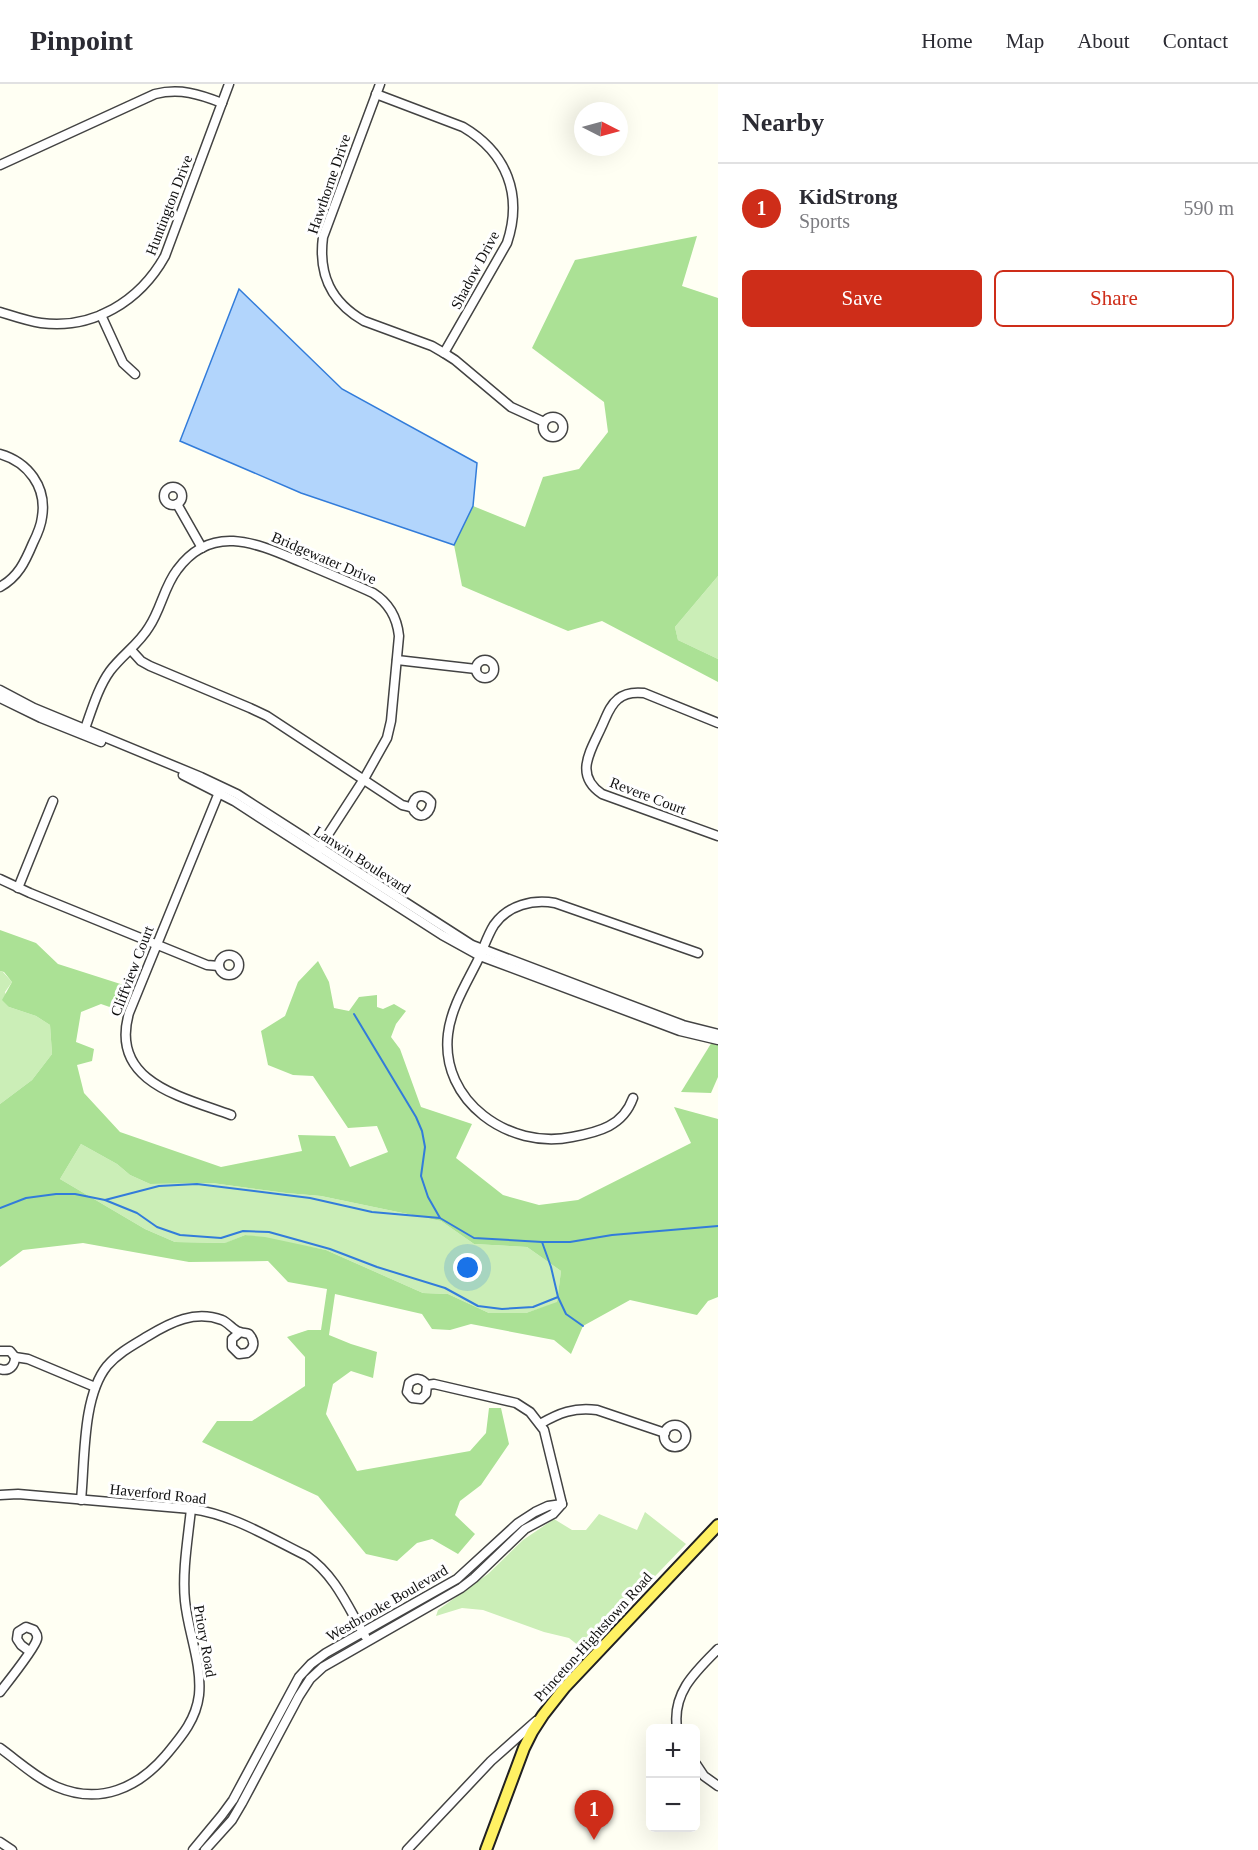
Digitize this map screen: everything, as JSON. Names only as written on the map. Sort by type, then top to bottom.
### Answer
[{"type":"main road","name":"Princeton-Hightstown Road","points":[[486,1850],[519,1758],[543,1715],[565,1687],[718,1525]]},
{"type":"street","name":"Huntington Drive","points":[[0,312],[28,321],[73,323],[101,315],[129,300],[145,285],[165,256],[229,84]]},
{"type":"street","name":"Hawthorne Drive","points":[[380,84],[323,237],[323,272],[332,293],[346,309],[364,321],[432,346],[444,353],[511,407],[544,423]]},
{"type":"street","points":[[0,165],[155,94],[188,92],[222,104]]},
{"type":"street","name":"Shadow Drive","points":[[376,94],[463,127],[474,134],[499,159],[509,182],[513,220],[507,243],[444,353]]},
{"type":"street","points":[[101,315],[123,363],[135,374]]},
{"type":"street","points":[[0,454],[11,457],[28,470],[38,484],[44,508],[40,526],[24,564],[13,578],[0,587]]},
{"type":"street","points":[[177,504],[202,548]]},
{"type":"street","name":"Bridgewater Drive","points":[[83,732],[104,681],[149,628],[177,570],[184,561],[202,548],[224,541],[252,543],[373,592],[386,603],[395,617],[399,636],[390,728],[364,779],[318,851]]},
{"type":"street","points":[[131,650],[141,661],[150,666],[267,716],[402,805],[412,807]]},
{"type":"street","points":[[397,660],[476,669]]},
{"type":"street","name":"Lanwin Boulevard","points":[[0,690],[83,732],[220,790],[234,801],[318,851],[442,935],[481,953],[680,1031],[718,1040]]},
{"type":"street","name":"Revere Court","points":[[718,723],[644,693],[624,695],[612,706],[588,757],[586,770],[591,785],[602,794],[718,836]]},
{"type":"street","name":"Lanwin Boulevard","points":[[0,698],[41,718],[83,732]]},
{"type":"street","name":"Cliffview Court","points":[[220,790],[126,1023],[126,1041],[130,1059],[141,1074],[155,1085],[231,1115]]},
{"type":"street","points":[[18,888],[53,801]]},
{"type":"street","points":[[0,879],[156,945],[207,965],[219,966]]},
{"type":"street","points":[[633,1098],[629,1110],[619,1120],[609,1127],[591,1133],[553,1140],[525,1136],[500,1127],[480,1113],[456,1083],[447,1046],[453,1010],[494,925],[507,912],[526,903],[546,901],[555,903],[698,953]]},
{"type":"street","name":"Lanwin Boulevard","points":[[481,953],[683,1025],[718,1034]]},
{"type":"street","points":[[81,1500],[89,1409],[95,1387],[107,1366],[122,1352],[179,1319],[212,1317],[231,1325],[239,1333]]},
{"type":"street","points":[[0,1351],[10,1351],[15,1357],[12,1368],[0,1369]]},
{"type":"street","points":[[15,1357],[28,1359],[95,1387]]},
{"type":"street","points":[[427,1385],[434,1384],[516,1403],[530,1412],[544,1430],[562,1504]]},
{"type":"street","points":[[540,1424],[567,1410],[586,1408],[665,1433]]},
{"type":"street","name":"Haverford Road","points":[[0,1495],[18,1494],[191,1509],[224,1517],[307,1556],[323,1568],[368,1641]]},
{"type":"street","name":"Westbrooke Boulevard","points":[[193,1850],[233,1800],[299,1677],[311,1664],[326,1653],[458,1579],[518,1523],[535,1512],[548,1506],[562,1504]]},
{"type":"street","name":"Westbrooke Boulevard","points":[[205,1850],[232,1820],[310,1679],[324,1667],[461,1588],[525,1529],[553,1514],[562,1504]]},
{"type":"street","name":"Priory Road","points":[[0,1748],[57,1787],[94,1794],[119,1790],[141,1779],[156,1766],[184,1734],[195,1712],[200,1687],[184,1592],[191,1509]]},
{"type":"street","points":[[677,1724],[678,1704],[685,1684],[718,1649]]},
{"type":"street","points":[[0,1692],[29,1651]]},
{"type":"street","points":[[407,1850],[491,1761],[543,1715]]},
{"type":"street","points":[[700,1770],[704,1776],[718,1786]]},
{"type":"street","points":[[0,1842],[12,1850]]},
{"type":"green space","points":[[697,236],[682,286],[718,298],[718,576],[675,627],[678,640],[718,659],[718,682],[602,621],[568,631],[462,586],[454,545],[473,506],[525,527],[543,477],[579,469],[608,432],[604,402],[532,348],[575,260]]},
{"type":"green space","points":[[718,576],[718,659],[678,640],[675,627]]},
{"type":"green space","points":[[0,930],[36,943],[58,964],[133,988],[124,1012],[101,1004],[81,1012],[76,1042],[94,1049],[92,1061],[77,1065],[84,1093],[120,1132],[221,1167],[302,1151],[298,1135],[335,1136],[350,1167],[388,1152],[377,1126],[348,1128],[313,1076],[293,1075],[268,1065],[261,1031],[285,1016],[298,982],[318,961],[329,982],[334,1008],[349,1011],[359,997],[377,995],[377,1007],[383,1009],[394,1004],[406,1011],[396,1024],[391,1037],[400,1049],[421,1107],[472,1124],[456,1158],[503,1195],[539,1205],[578,1200],[691,1143],[674,1107],[718,1119],[718,1297],[708,1301],[697,1315],[630,1300],[583,1326],[571,1354],[554,1340],[471,1324],[450,1330],[432,1329],[422,1314],[335,1294],[329,1335],[377,1352],[373,1378],[351,1371],[333,1384],[326,1414],[357,1471],[470,1451],[486,1433],[489,1408],[501,1408],[509,1444],[481,1485],[460,1501],[455,1515],[475,1534],[458,1554],[432,1539],[417,1543],[397,1561],[366,1554],[318,1496],[202,1442],[217,1421],[252,1421],[305,1386],[305,1357],[287,1337],[308,1330],[321,1330],[327,1289],[288,1282],[268,1261],[189,1262],[83,1243],[23,1250],[0,1267],[0,1104],[32,1080],[52,1054],[50,1025],[36,1016],[9,1007],[2,1000],[12,982],[4,972],[0,971]],"holes":[[[81,1144],[117,1164],[130,1175],[150,1184],[212,1183],[321,1196],[441,1221],[474,1244],[527,1247],[561,1271],[557,1302],[526,1313],[489,1313],[448,1294],[423,1293],[326,1250],[245,1235],[225,1243],[175,1242],[145,1229],[60,1179]]]},
{"type":"green space","points":[[0,971],[12,982],[5,992],[9,1007],[36,1016],[50,1025],[52,1054],[32,1080],[0,1104]]},
{"type":"green space","points":[[712,1042],[718,1043],[718,1077],[711,1093],[681,1092]]},
{"type":"green space","points":[[81,1144],[117,1164],[130,1175],[150,1184],[212,1183],[321,1196],[441,1221],[474,1244],[527,1247],[561,1271],[557,1303],[526,1313],[489,1313],[448,1294],[423,1293],[326,1250],[245,1235],[226,1243],[175,1242],[145,1229],[60,1179]]},
{"type":"green space","points":[[645,1512],[686,1544],[584,1650],[569,1638],[544,1632],[483,1610],[462,1608],[436,1616],[438,1610],[488,1574],[523,1540],[554,1519],[572,1530],[586,1530],[599,1514],[637,1530]]},
{"type":"water","points":[[239,289],[342,389],[477,463],[473,506],[454,545],[301,493],[180,441]]},
{"type":"waterway","points":[[354,1014],[416,1117],[422,1131],[425,1147],[421,1176],[428,1197],[440,1218]]},
{"type":"waterway","points":[[105,1200],[159,1186],[197,1184],[310,1198],[372,1212],[440,1218],[474,1238],[542,1242],[570,1242],[612,1235],[718,1226]]},
{"type":"waterway","points":[[0,1208],[26,1198],[75,1194],[105,1200],[137,1213],[157,1227],[180,1235],[221,1238],[243,1231],[269,1232],[330,1249],[377,1267],[445,1288],[478,1306],[502,1309],[533,1307],[558,1297]]},
{"type":"waterway","points":[[542,1242],[558,1297],[566,1314],[583,1326]]},
{"type":"place","name":"KidStrong","points":[[594,1840]]}]
